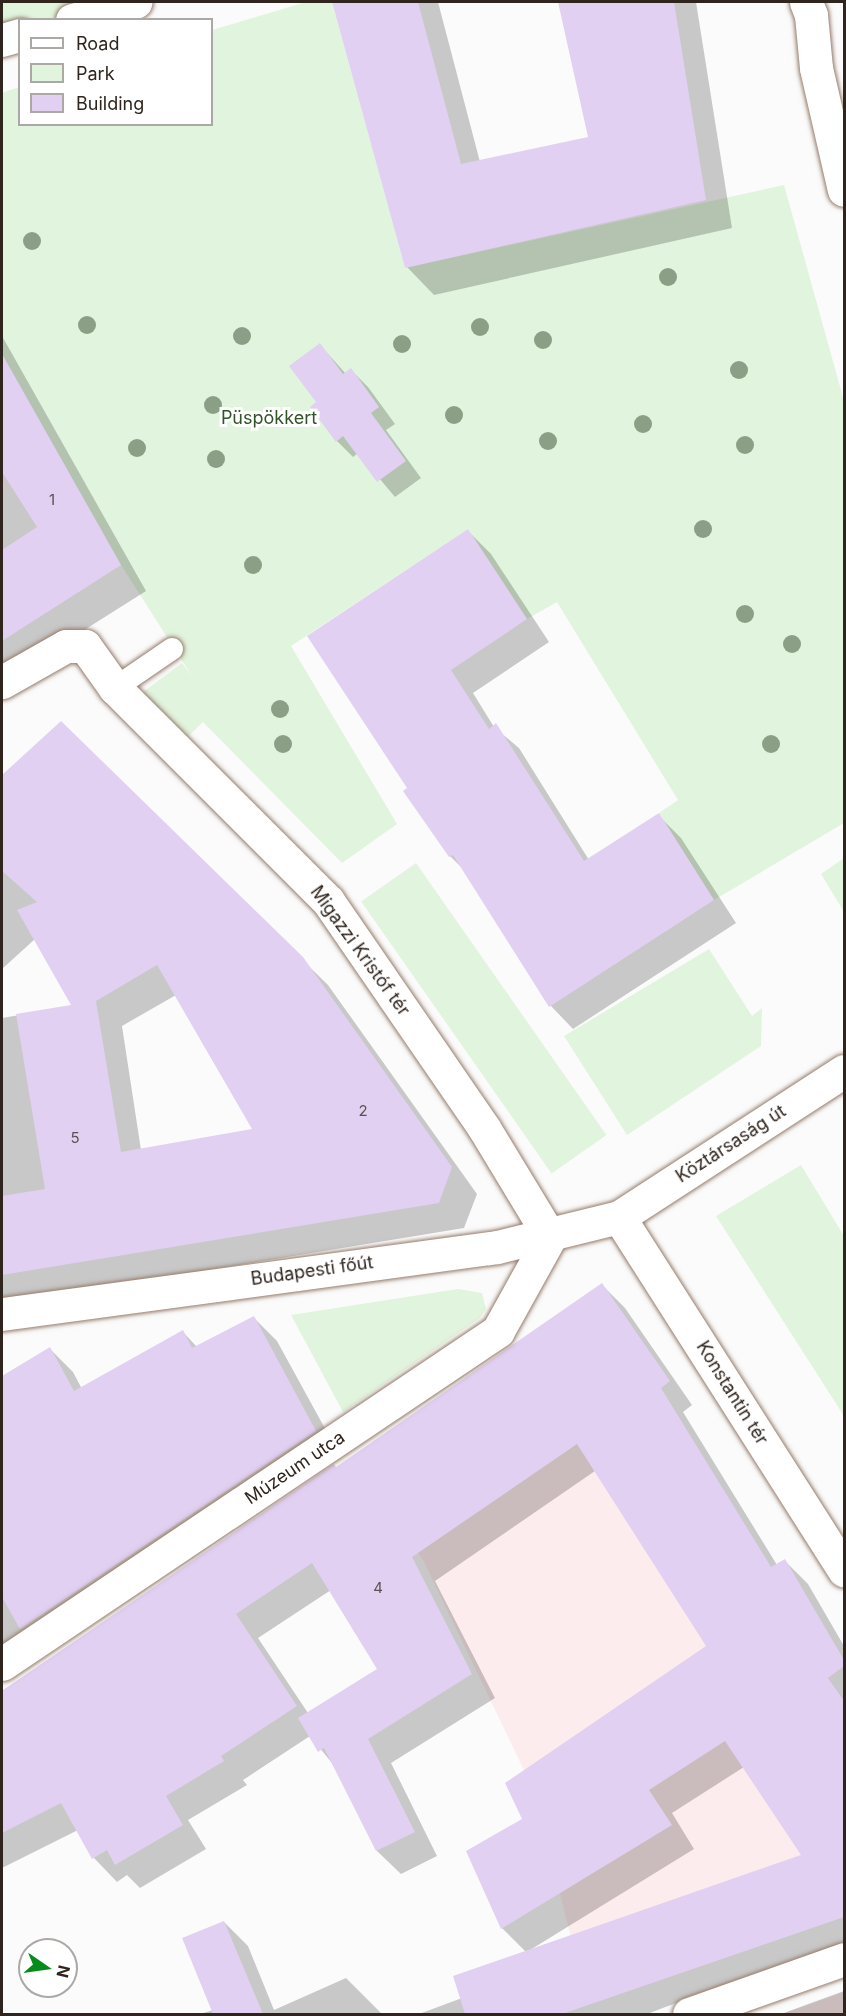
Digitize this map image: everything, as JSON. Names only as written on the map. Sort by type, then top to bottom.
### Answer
[{"type":"street","points":[[79,18],[135,2]]},
{"type":"street","points":[[812,6],[816,68],[844,190]]},
{"type":"street","points":[[2,40],[18,35]]},
{"type":"street","name":"Migazzi Kristóf tér","points":[[2,682],[48,654],[66,646],[85,646],[115,688],[328,901],[484,1128],[550,1236]]},
{"type":"street","name":"Köztársaság út","points":[[619,1217],[844,1071]]},
{"type":"street","name":"Budapesti főút","points":[[2,1314],[550,1236],[619,1217]]},
{"type":"street","name":"Konstantin tér","points":[[619,1217],[844,1570]]},
{"type":"street","name":"Múzeum utca","points":[[2,1664],[498,1331],[550,1236]]},
{"type":"street","points":[[689,2014],[844,1959]]},
{"type":"lane","points":[[115,688],[172,649]]},
{"type":"shaded area","points":[[598,1293],[844,1704],[844,1907],[586,1997],[534,1791],[423,1560],[355,1463]]},
{"type":"shaded area","points":[[844,1992],[844,2014],[782,2014]]},
{"type":"green space","points":[[2,2],[135,2],[76,18],[18,18],[18,22],[2,40]]},
{"type":"green space","name":"Püspökkert","points":[[306,2],[332,2],[405,268],[784,185],[844,401],[844,823],[714,900],[659,813],[678,800],[557,602],[527,619],[468,529],[291,646],[397,824],[342,863],[203,722],[177,747],[130,702],[182,663],[192,676],[121,565],[2,354],[2,93],[18,87],[18,126],[213,126],[213,30]]},
{"type":"green space","points":[[844,858],[844,912],[821,874]]},
{"type":"green space","points":[[416,863],[606,1135],[552,1173],[361,901]]},
{"type":"green space","points":[[709,949],[752,1016],[762,1008],[761,1046],[627,1135],[564,1036]]},
{"type":"green space","points":[[801,1165],[844,1236],[844,1416],[716,1216]]},
{"type":"green space","points":[[458,1289],[482,1293],[486,1309],[480,1318],[343,1412],[291,1315]]},
{"type":"building","points":[[332,2],[418,2],[461,164],[588,137],[558,2],[674,2],[706,200],[405,268]]},
{"type":"building","points":[[320,343],[343,374],[351,368],[379,407],[371,413],[406,461],[377,482],[343,436],[336,442],[310,407],[316,402],[289,366]]},
{"type":"building","points":[[2,354],[121,565],[2,641],[2,550],[37,527],[2,472]]},
{"type":"building","points":[[468,529],[527,619],[451,670],[489,729],[496,723],[584,861],[659,813],[714,900],[549,1007],[453,855],[449,857],[403,791],[407,788],[307,636]]},
{"type":"building","points":[[61,721],[303,957],[452,1167],[439,1203],[2,1275],[2,1196],[45,1189],[16,1014],[71,1005],[17,910],[37,902],[2,871],[2,775]],"holes":[[[157,965],[252,1129],[121,1152],[96,1001]]]},
{"type":"building","points":[[602,1283],[670,1381],[661,1388],[771,1567],[785,1559],[844,1660],[844,1666],[828,1678],[844,1701],[844,1917],[562,2014],[465,2014],[453,1976],[801,1855],[725,1741],[649,1790],[672,1825],[501,1929],[466,1851],[522,1819],[505,1783],[706,1646],[577,1444],[412,1557],[472,1674],[368,1739],[415,1832],[376,1851],[324,1748],[318,1752],[298,1718],[377,1669],[312,1563],[236,1614],[297,1706],[221,1756],[224,1761],[166,1796],[183,1825],[115,1865],[107,1850],[92,1859],[61,1803],[2,1833],[2,1691],[334,1464],[336,1467]]},
{"type":"building","points":[[254,1316],[316,1431],[20,1629],[2,1597],[2,1376],[50,1347],[74,1391],[183,1330],[192,1348]]},
{"type":"building","points":[[224,1921],[263,2014],[213,2014],[182,1938]]}]
